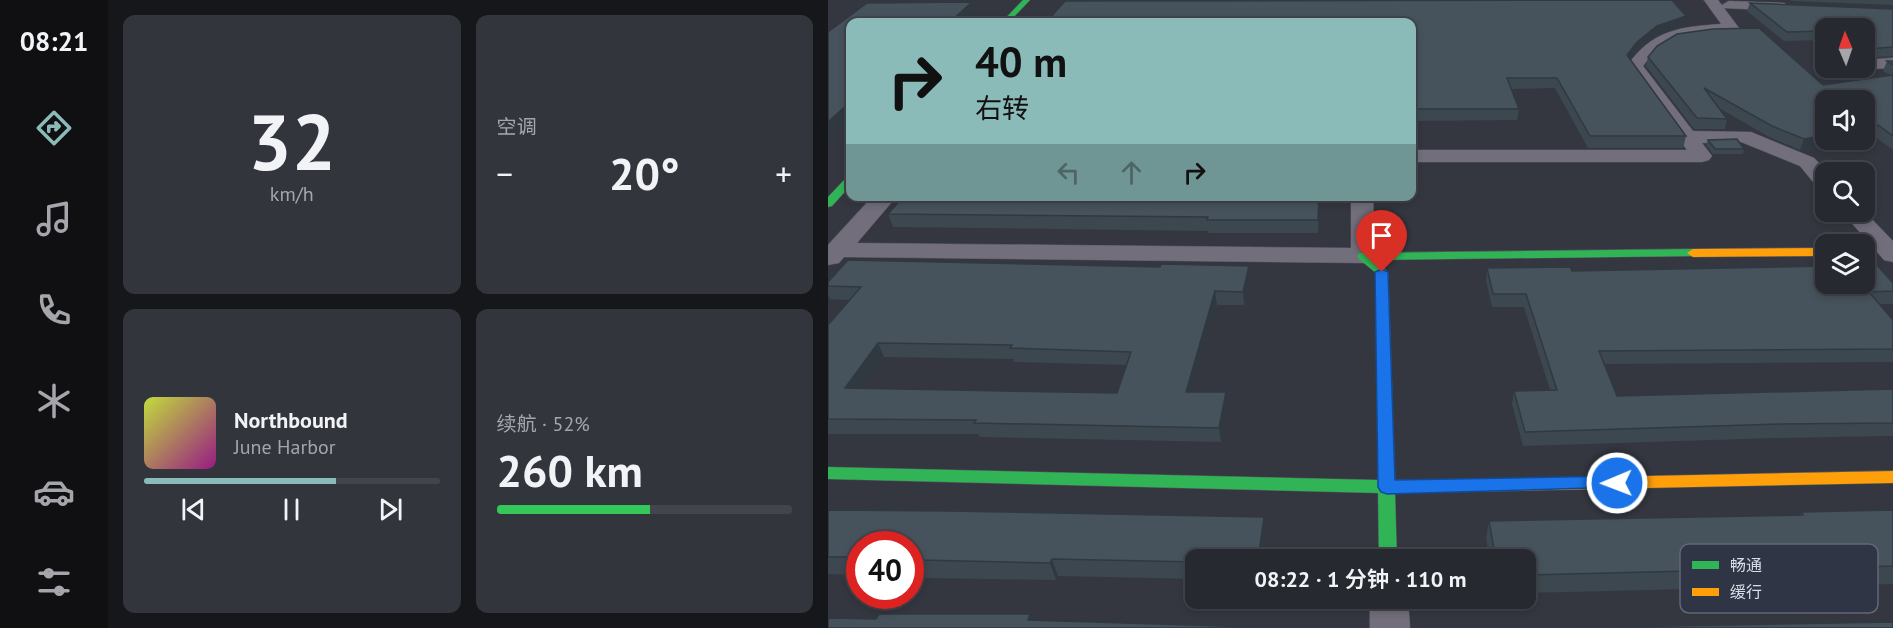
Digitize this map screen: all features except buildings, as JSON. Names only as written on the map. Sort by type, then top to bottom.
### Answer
[{"type":"street","points":[[1009,18],[1027,0]]},
{"type":"street","points":[[1416,156],[1702,156],[1635,66],[1643,53],[1655,42],[1680,32],[1731,28],[1720,2],[1799,7]]},
{"type":"street","points":[[1875,63],[1893,63]]},
{"type":"street","points":[[1687,137],[1744,136],[1807,162],[1815,171]]},
{"type":"street","points":[[828,204],[846,184]]},
{"type":"street","points":[[832,255],[881,201]]},
{"type":"street","points":[[1362,201],[1363,256],[1382,272],[1388,549]]},
{"type":"street","points":[[1862,222],[1891,253]]},
{"type":"street","points":[[832,255],[1363,256],[1815,252]]},
{"type":"street","points":[[1875,252],[1891,253]]},
{"type":"street","points":[[828,473],[1387,487],[1893,477]]},
{"type":"street","points":[[1389,609],[1390,628]]},
{"type":"traffic: fast","points":[[1009,18],[1027,0]]},
{"type":"traffic: fast","points":[[828,204],[846,184]]},
{"type":"traffic: fast","points":[[1388,549],[1382,272],[1363,256],[1693,253]]},
{"type":"traffic: fast","points":[[828,473],[1387,487],[1504,485]]},
{"type":"traffic: slow","points":[[1693,253],[1815,252]]},
{"type":"traffic: slow","points":[[1504,485],[1893,477]]},
{"type":"route","points":[[1382,272],[1387,487],[1617,483]]}]
